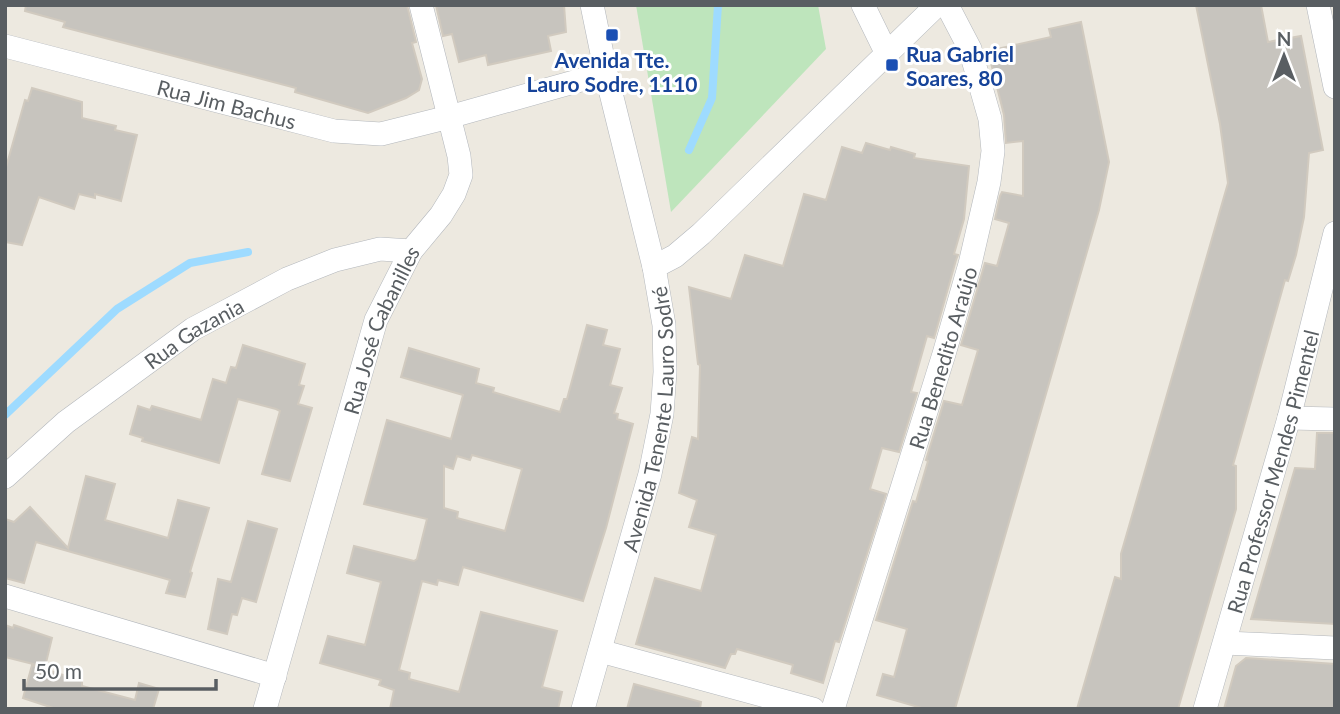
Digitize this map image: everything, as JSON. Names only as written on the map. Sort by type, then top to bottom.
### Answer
[{"type":"street","name":"Rua José Cabanilles","points":[[265,709],[376,320],[411,251],[454,194],[461,175],[459,156],[421,5]]},
{"type":"street","name":"Avenida Tenente Lauro Sodré","points":[[583,709],[650,474],[662,414],[664,325],[654,267],[592,5]]},
{"type":"street","points":[[863,5],[887,54]]},
{"type":"street","points":[[654,267],[676,256],[701,234],[937,5]]},
{"type":"street","name":"Rua Benedito Araújo","points":[[833,709],[944,354],[970,264],[989,182],[993,151],[990,119],[970,49],[947,5]]},
{"type":"street","points":[[1318,5],[1335,88]]},
{"type":"street","name":"Rua Jim Bachus","points":[[5,46],[334,131],[381,134],[449,117]]},
{"type":"street","points":[[449,117],[606,73]]},
{"type":"street","name":"Rua Professor Mendes Pimentel","points":[[1205,709],[1289,418],[1335,233]]},
{"type":"street","name":"Rua Gazania","points":[[5,477],[66,422],[193,329],[287,279],[335,260],[380,250],[411,251]]},
{"type":"street","points":[[1289,418],[1335,419]]},
{"type":"street","points":[[5,596],[275,676]]},
{"type":"street","points":[[1225,643],[1335,648]]},
{"type":"street","points":[[600,651],[813,709]]},
{"type":"green space","points":[[636,5],[818,5],[826,49],[671,212]]},
{"type":"building","points":[[26,5],[407,5],[416,42],[412,43],[422,79],[419,90],[368,113],[295,92],[296,88],[63,27],[65,22],[25,11]]},
{"type":"building","points":[[436,5],[564,5],[566,32],[548,36],[551,51],[488,65],[486,55],[459,62],[452,34],[443,36]]},
{"type":"building","points":[[1196,5],[1261,5],[1268,42],[1301,36],[1323,150],[1309,153],[1304,217],[1296,255],[1288,281],[1285,280],[1233,465],[1236,466],[1236,509],[1178,709],[1077,709],[1115,577],[1121,579],[1121,554],[1228,183],[1220,124]]},
{"type":"building","points":[[1081,22],[1109,162],[1099,210],[955,709],[925,709],[877,695],[883,674],[894,677],[907,629],[876,620],[913,501],[916,502],[944,401],[962,405],[978,350],[961,345],[985,263],[997,266],[1009,223],[995,219],[1000,196],[1002,192],[1023,196],[1023,141],[1006,143],[1004,115],[988,51],[1051,37],[1049,29]]},
{"type":"building","points":[[32,88],[82,102],[82,118],[116,126],[115,130],[137,135],[121,201],[95,194],[95,198],[79,194],[74,209],[39,197],[22,245],[5,242],[5,171],[25,100],[28,101]]},
{"type":"building","points":[[866,143],[915,154],[914,158],[969,166],[964,219],[954,254],[958,255],[934,338],[927,336],[911,392],[917,393],[899,452],[882,448],[870,489],[886,494],[839,642],[835,641],[823,683],[791,673],[793,665],[737,649],[735,654],[731,654],[725,668],[636,644],[655,578],[701,591],[716,535],[689,527],[697,500],[679,493],[692,437],[698,439],[700,365],[689,287],[731,299],[745,255],[783,266],[804,194],[826,200],[842,147],[862,153]]},
{"type":"building","points":[[587,325],[607,330],[603,345],[620,349],[610,385],[622,388],[614,413],[618,414],[617,419],[633,424],[606,528],[583,601],[463,567],[458,585],[438,580],[437,585],[422,581],[399,670],[410,673],[409,679],[459,692],[481,612],[557,631],[542,687],[562,692],[558,709],[390,709],[394,690],[379,685],[381,680],[320,663],[328,636],[365,645],[381,582],[347,573],[354,546],[414,561],[417,559],[427,519],[364,504],[387,420],[451,439],[463,395],[401,377],[409,348],[479,369],[476,383],[494,388],[493,392],[560,412],[564,399],[567,399]],"holes":[[[472,455],[522,469],[505,531],[457,518],[458,512],[444,508],[444,466],[453,469],[457,456],[470,460]]]},
{"type":"building","points":[[243,345],[305,364],[299,385],[304,386],[298,404],[312,408],[290,481],[262,474],[280,411],[276,409],[238,399],[219,463],[142,441],[143,438],[130,434],[138,406],[150,410],[152,406],[201,420],[213,379],[226,383],[231,367],[236,368]]},
{"type":"building","points":[[1317,433],[1335,433],[1335,624],[1251,619],[1295,468],[1315,469]]},
{"type":"building","points":[[86,476],[115,484],[105,520],[168,538],[178,500],[209,508],[185,597],[166,593],[170,580],[36,542],[24,583],[5,578],[5,519],[14,522],[30,507],[68,548]]},
{"type":"building","points":[[248,521],[277,529],[256,602],[242,598],[237,615],[232,614],[227,634],[208,629],[218,579],[231,582]]},
{"type":"building","points":[[5,625],[13,628],[14,625],[52,638],[45,667],[5,657]]},
{"type":"building","points":[[1246,658],[1335,664],[1335,709],[1224,709],[1236,666]]},
{"type":"building","points":[[32,665],[82,681],[82,686],[135,700],[139,683],[159,689],[153,709],[56,709],[23,698]]},
{"type":"building","points":[[634,684],[701,702],[700,709],[627,709]]},
{"type":"waterway","points":[[689,150],[712,98],[718,5]]},
{"type":"waterway","points":[[5,415],[117,309],[190,263],[248,252]]},
{"type":"place","name":"Avenida Tte. Lauro Sodre, 1110","points":[[612,35]]},
{"type":"place","name":"Rua Gabriel Soares, 80","points":[[892,65]]}]
